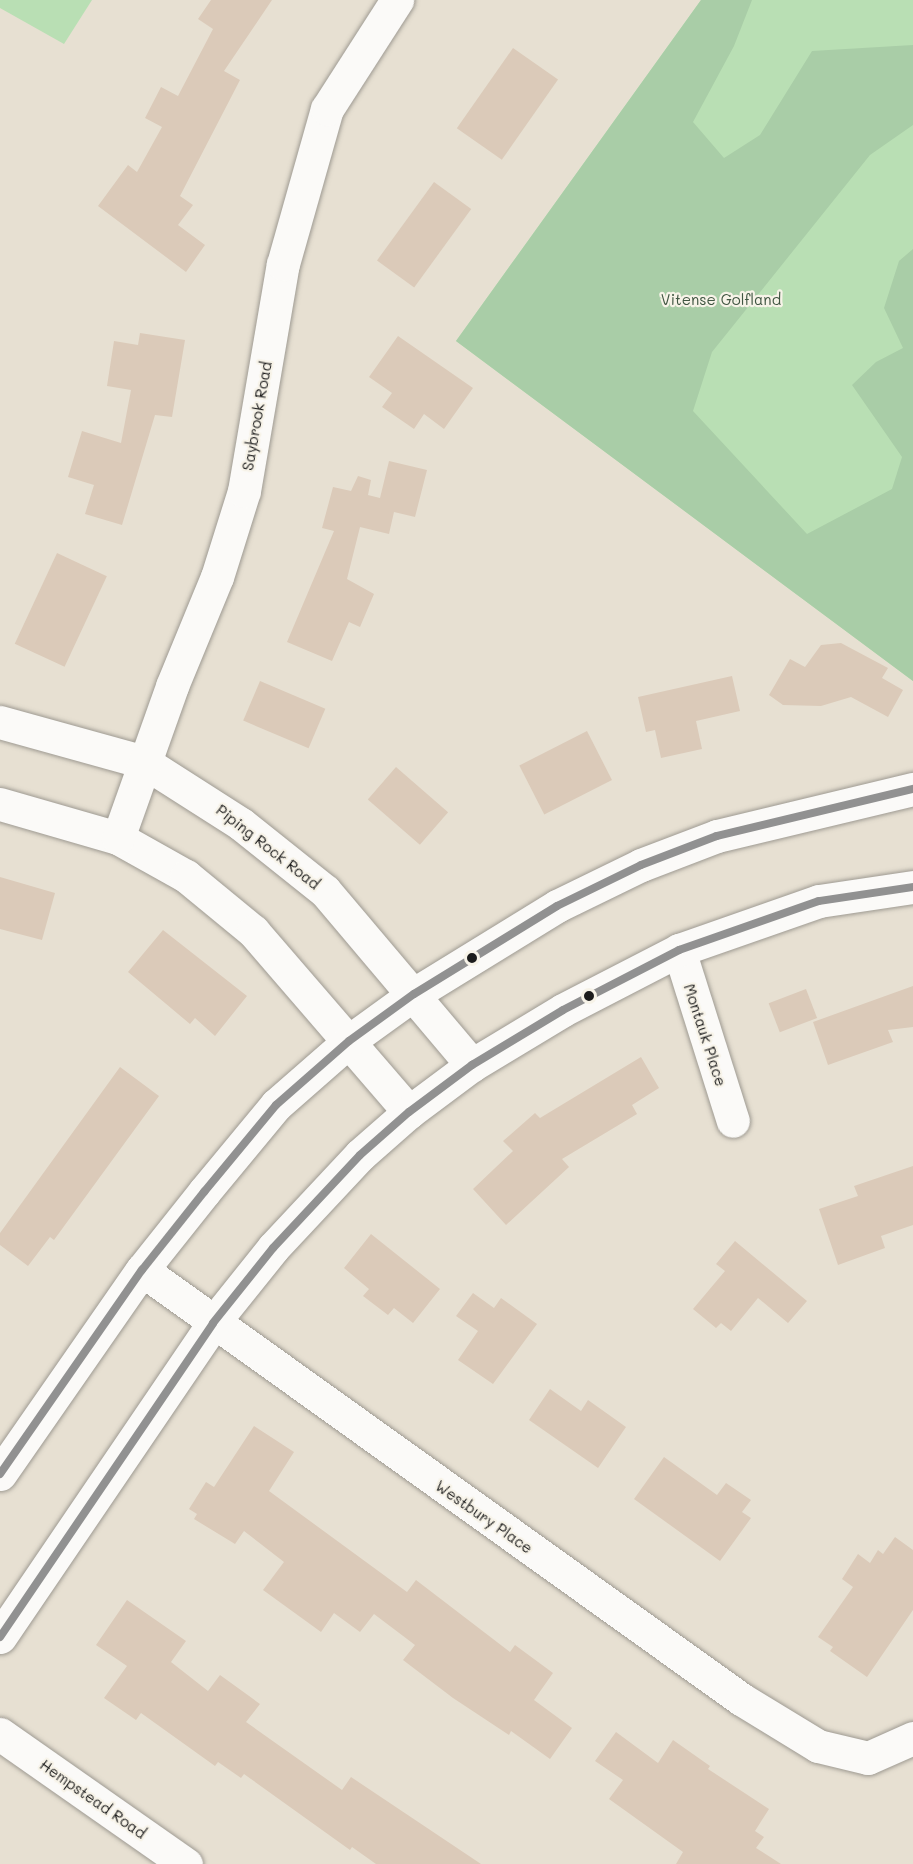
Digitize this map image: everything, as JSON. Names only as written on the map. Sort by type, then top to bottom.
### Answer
[{"type":"street","name":"Saybrook Road","points":[[118,838],[144,762],[217,577],[244,490],[283,264],[327,110],[397,0]]},
{"type":"street","name":"Piping Rock Road","points":[[0,722],[144,762],[241,824],[325,891],[472,1065]]},
{"type":"street","points":[[0,1474],[142,1270],[276,1105],[350,1041],[414,994],[557,906],[641,865],[717,836],[913,789]]},
{"type":"street","points":[[0,804],[118,838],[186,876],[253,931],[409,1112]]},
{"type":"street","points":[[0,1637],[213,1323],[273,1248],[360,1155],[409,1112],[472,1065],[562,1010],[679,950],[819,900],[913,887]]},
{"type":"street","name":"Montauk Place","points":[[679,950],[733,1121]]},
{"type":"street","name":"Westbury Place","points":[[142,1270],[741,1699],[818,1746],[868,1758],[913,1737]]},
{"type":"street","name":"Hempstead Road","points":[[0,1734],[186,1864]]},
{"type":"green space","points":[[0,0],[92,0],[64,44],[0,8]]},
{"type":"green space","name":"Vitense Golfland","points":[[701,0],[913,0],[913,681],[456,341]]},
{"type":"green space","name":"Vitense Golfland","points":[[701,0],[752,0],[734,46],[693,122],[724,158],[760,135],[812,51],[913,45],[913,125],[870,155],[712,352],[693,411],[807,534],[892,489],[902,457],[852,385],[876,362],[903,348],[884,308],[899,261],[913,249],[913,681],[456,341]]},
{"type":"building","points":[[211,0],[272,0],[224,71],[240,80],[180,196],[193,205],[178,225],[205,245],[186,272],[98,206],[128,165],[137,172],[162,127],[145,118],[161,87],[178,96],[213,29],[198,19]]},
{"type":"building","points":[[513,48],[558,80],[502,160],[457,128]]},
{"type":"building","points":[[434,182],[471,209],[414,288],[377,260]]},
{"type":"building","points":[[140,333],[185,340],[172,417],[155,415],[122,525],[85,514],[94,485],[68,477],[82,431],[121,443],[131,390],[107,386],[114,341],[138,345]]},
{"type":"building","points":[[398,336],[473,388],[444,429],[424,414],[414,429],[382,407],[392,393],[369,377]]},
{"type":"building","points":[[389,461],[427,470],[415,517],[394,512],[389,534],[360,527],[347,579],[374,594],[360,627],[349,622],[332,661],[287,642],[334,531],[322,528],[333,487],[351,491],[358,476],[371,480],[368,495],[380,498]]},
{"type":"building","points":[[57,553],[107,576],[65,667],[15,644]]},
{"type":"building","points":[[841,643],[888,668],[882,678],[903,690],[888,717],[851,697],[821,706],[783,705],[769,695],[790,659],[805,667],[821,645]]},
{"type":"building","points":[[732,676],[740,711],[696,721],[702,749],[661,758],[655,730],[646,732],[638,697]]},
{"type":"building","points":[[260,681],[325,709],[309,748],[243,721]]},
{"type":"building","points":[[587,731],[612,780],[544,815],[519,766]]},
{"type":"building","points":[[396,767],[448,812],[420,845],[368,799]]},
{"type":"building","points":[[0,877],[55,893],[42,940],[0,929]]},
{"type":"building","points":[[163,930],[247,996],[215,1036],[195,1018],[190,1024],[128,972]]},
{"type":"building","points":[[913,986],[913,1027],[888,1030],[893,1042],[828,1065],[813,1022]]},
{"type":"building","points":[[806,989],[817,1018],[780,1032],[769,1003]]},
{"type":"building","points":[[641,1057],[659,1088],[632,1105],[637,1114],[562,1159],[569,1167],[506,1225],[473,1189],[513,1151],[503,1141],[535,1113],[540,1118]]},
{"type":"building","points":[[120,1067],[159,1096],[54,1240],[50,1237],[28,1266],[0,1245],[0,1233]]},
{"type":"building","points":[[913,1166],[913,1225],[881,1236],[885,1248],[838,1265],[819,1209],[858,1196],[854,1186]]},
{"type":"building","points":[[371,1234],[440,1289],[413,1323],[394,1308],[388,1315],[363,1296],[369,1289],[344,1268]]},
{"type":"building","points":[[735,1241],[807,1301],[788,1323],[758,1298],[731,1331],[721,1323],[716,1328],[693,1309],[725,1271],[716,1264]]},
{"type":"building","points":[[473,1293],[494,1308],[501,1298],[537,1324],[493,1384],[458,1360],[478,1331],[456,1316]]},
{"type":"building","points":[[550,1389],[581,1411],[588,1400],[626,1427],[598,1468],[529,1420]]},
{"type":"building","points":[[254,1426],[294,1452],[269,1491],[407,1592],[416,1580],[510,1652],[515,1645],[553,1673],[534,1700],[572,1728],[550,1759],[511,1731],[509,1735],[453,1698],[403,1660],[415,1645],[374,1614],[360,1632],[334,1613],[321,1632],[263,1590],[284,1562],[244,1531],[235,1544],[194,1519],[197,1514],[189,1509],[206,1482],[214,1487]]},
{"type":"building","points":[[664,1457],[717,1495],[726,1483],[751,1500],[742,1512],[751,1518],[720,1561],[634,1499]]},
{"type":"building","points":[[895,1537],[913,1550],[913,1610],[867,1677],[830,1651],[833,1647],[818,1637],[853,1587],[842,1579],[858,1554],[870,1563],[878,1550],[883,1554]]},
{"type":"building","points":[[127,1600],[186,1641],[171,1662],[208,1691],[220,1675],[260,1704],[246,1722],[342,1790],[351,1777],[481,1864],[376,1864],[352,1847],[350,1850],[244,1774],[241,1778],[218,1762],[215,1766],[141,1713],[136,1720],[104,1698],[127,1666],[96,1645]]},
{"type":"building","points":[[616,1732],[658,1763],[673,1740],[710,1766],[708,1769],[769,1809],[755,1831],[764,1837],[756,1848],[781,1864],[676,1864],[683,1852],[609,1799],[623,1780],[595,1761]]},
{"type":"transit line","points":[[0,1474],[142,1270],[204,1192],[276,1105],[349,1041],[414,994],[557,906],[641,865],[717,836],[913,789]]},
{"type":"transit line","points":[[0,1637],[213,1323],[273,1248],[360,1155],[409,1112],[472,1065],[563,1010],[679,950],[819,901],[913,887]]}]
